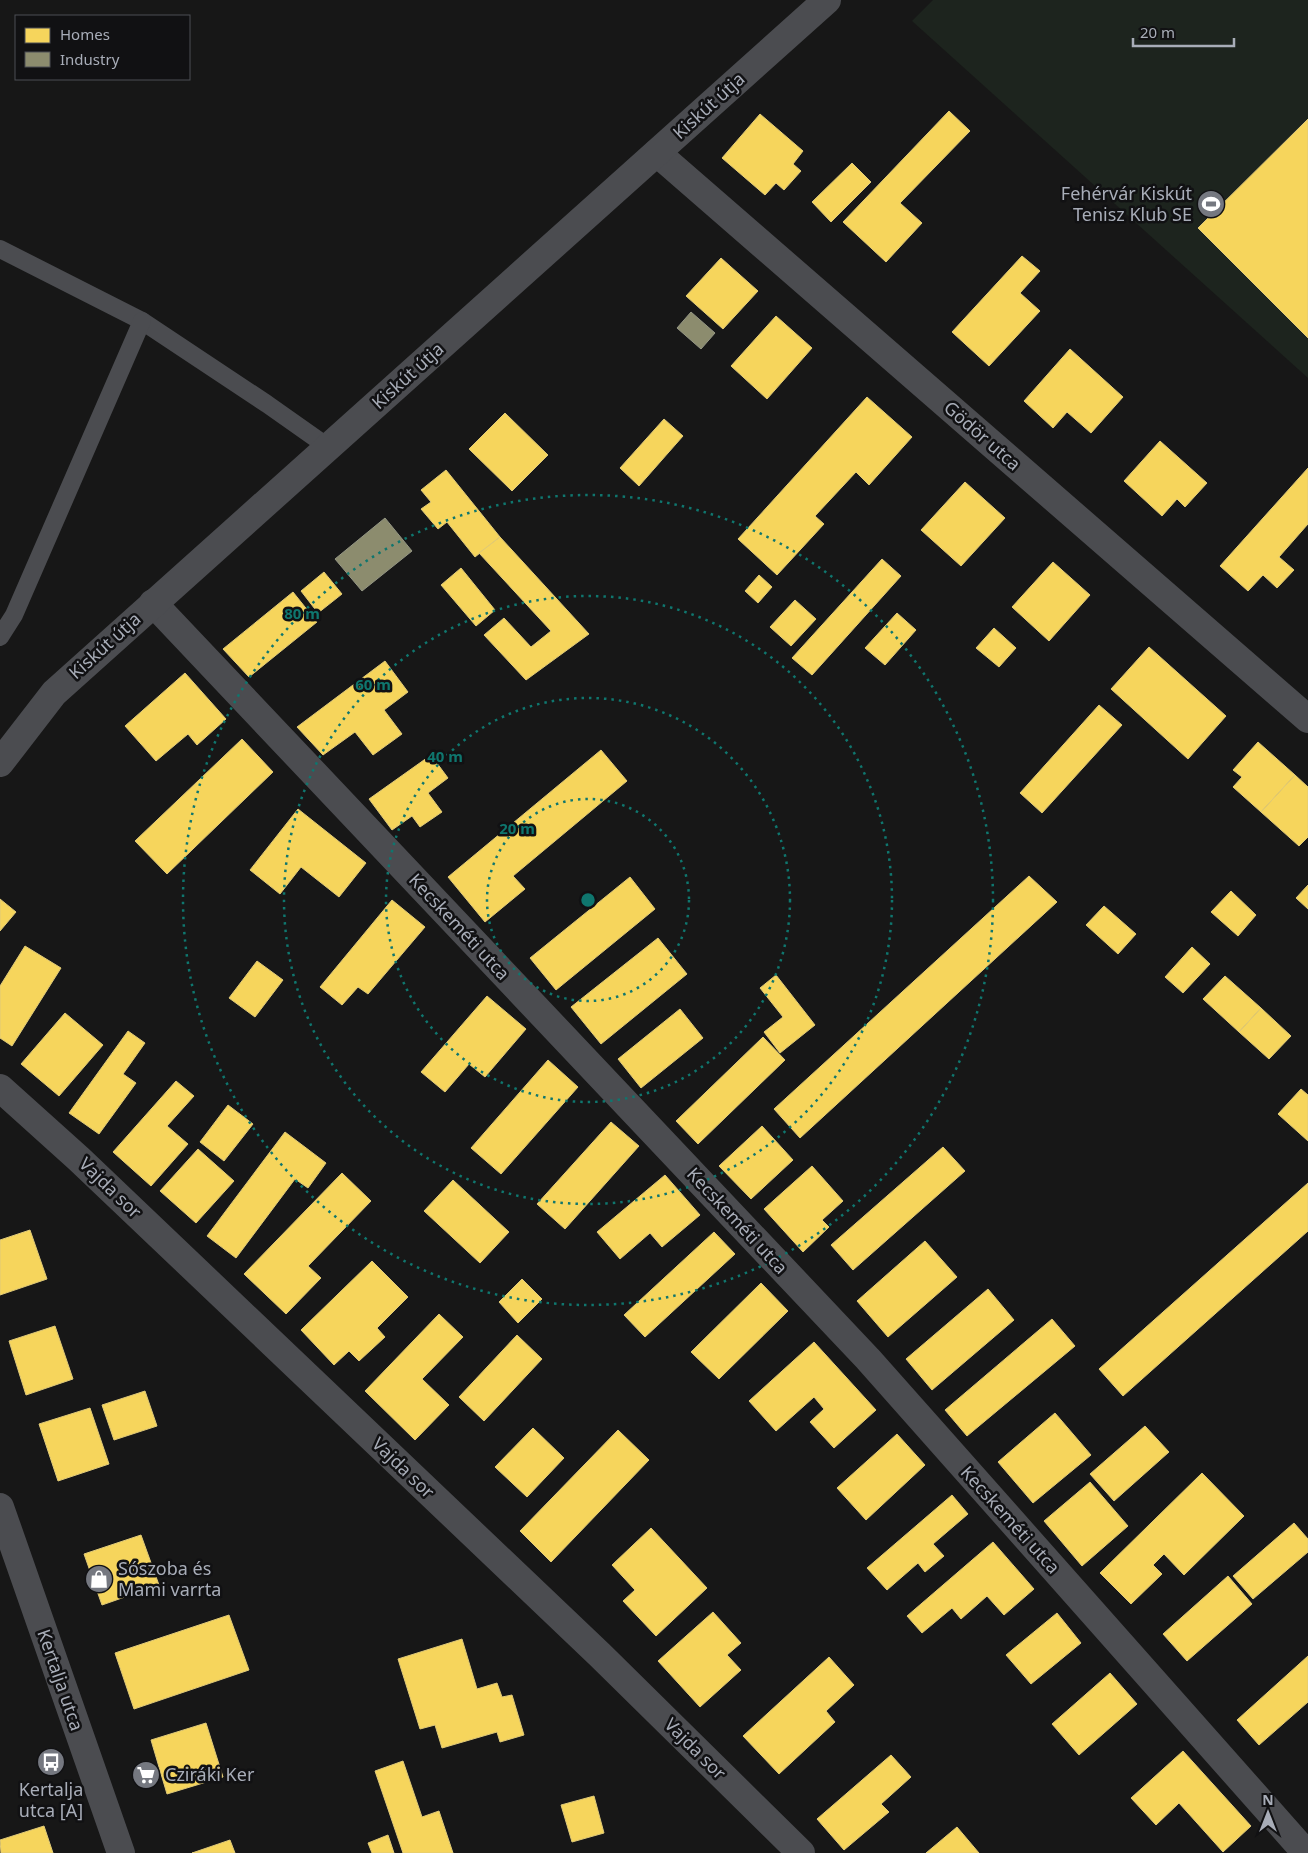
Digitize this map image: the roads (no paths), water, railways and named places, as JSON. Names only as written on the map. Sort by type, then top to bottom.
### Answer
[{"type":"street","name":"Kiskút útja","points":[[0,763],[18,737],[54,693],[827,0]]},
{"type":"street","name":"Gödör utca","points":[[657,153],[1308,720]]},
{"type":"street","name":"Kecskeméti utca","points":[[153,603],[868,1359],[1305,1851]]},
{"type":"street","name":"Vajda sor","points":[[0,1088],[79,1159],[593,1648],[801,1853]]},
{"type":"street","name":"Kertalja utca","points":[[0,1506],[120,1853]]},
{"type":"lane","points":[[0,249],[142,321],[328,447]]},
{"type":"lane","points":[[0,637],[14,614],[142,321]]},
{"type":"place","name":"Fehérvár Kiskút Tenisz Klub SE","points":[[1211,204]]},
{"type":"place","name":"Sószoba és Mami varrta","points":[[99,1579]]},
{"type":"place","name":"Kertalja utca [A]","points":[[51,1762]]},
{"type":"place","name":"Cziráki Ker","points":[[146,1775]]}]
